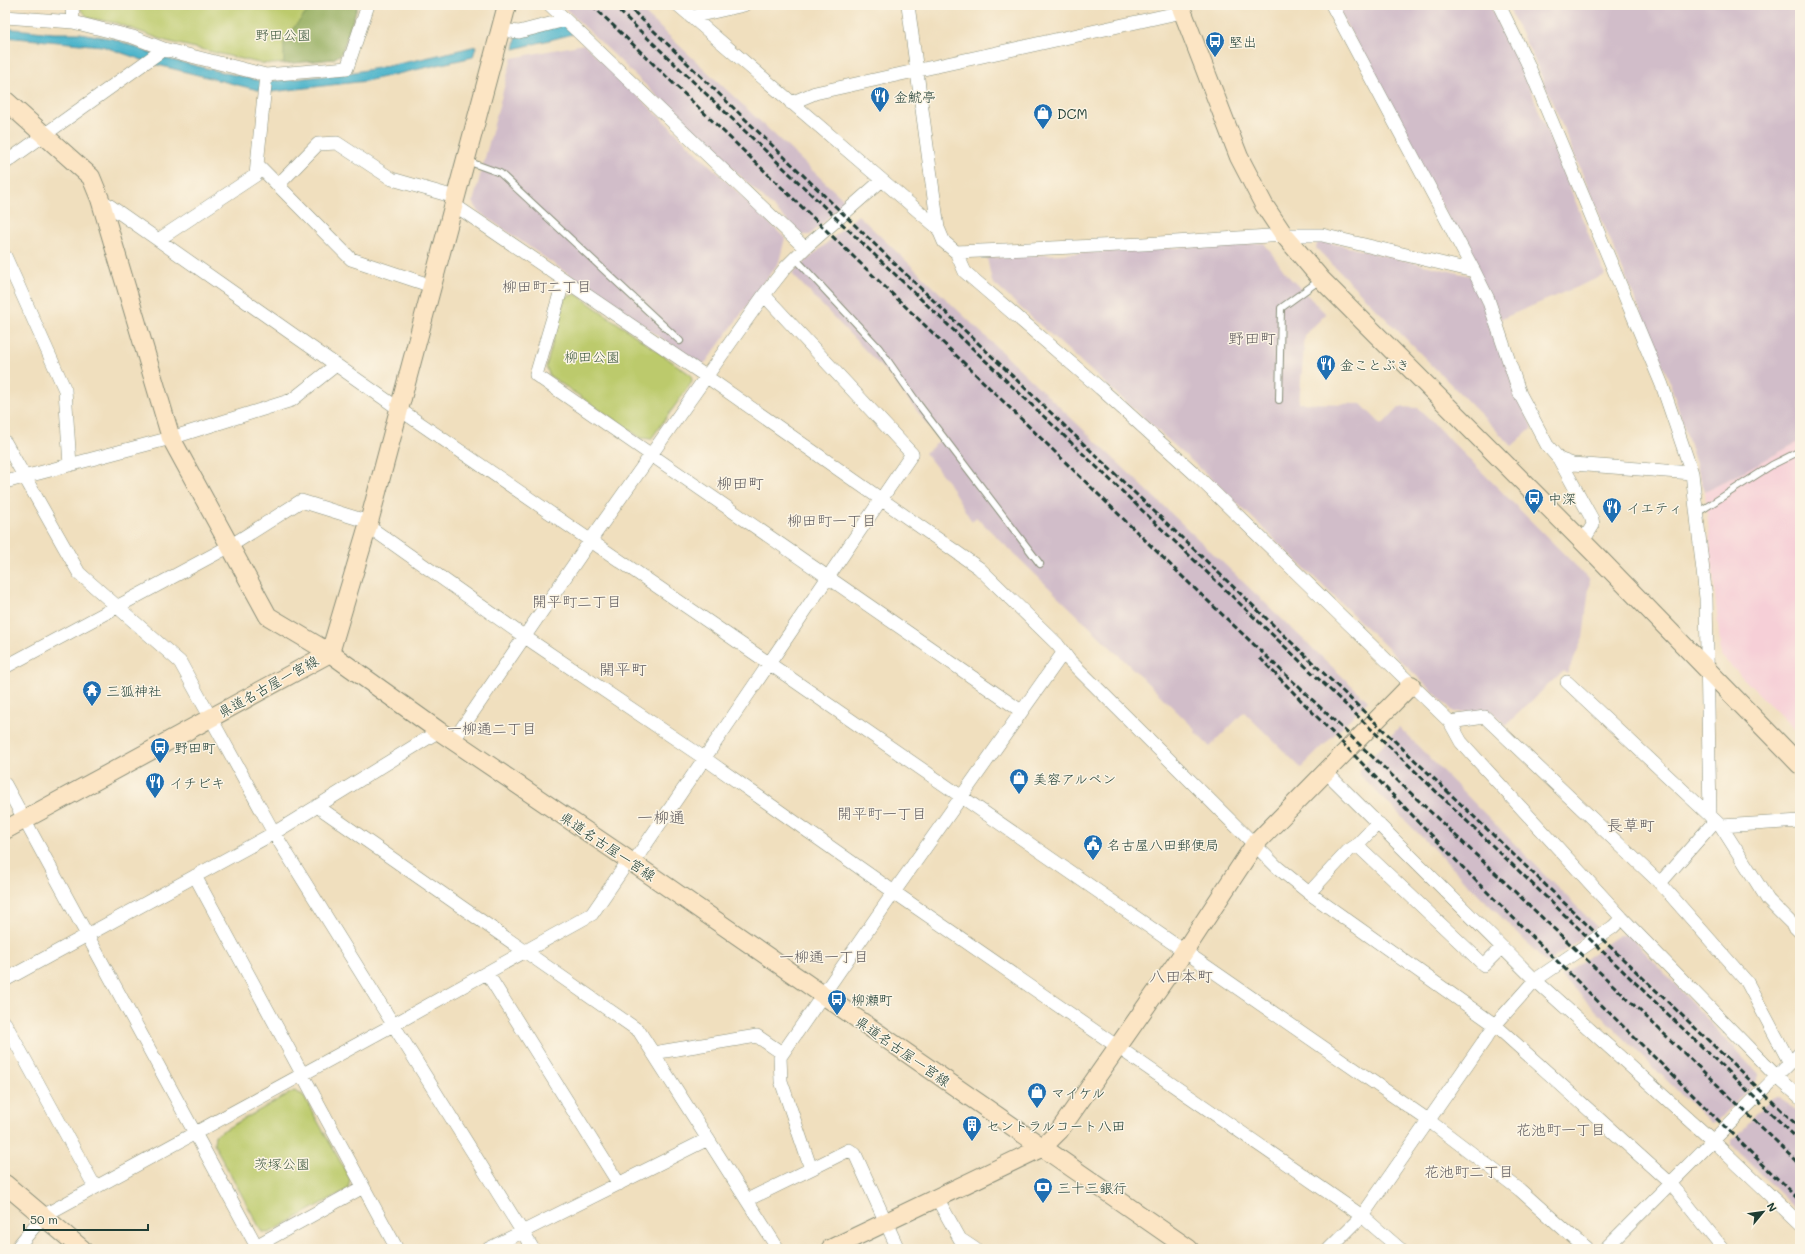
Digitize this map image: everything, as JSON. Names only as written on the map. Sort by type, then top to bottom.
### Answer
[{"type":"street","points":[[72,5],[73,22]]},
{"type":"street","points":[[5,16],[73,22],[133,37],[161,51],[266,77],[347,68],[368,5]]},
{"type":"street","points":[[5,100],[91,176],[100,199],[172,438],[268,616],[330,653],[368,524],[507,5]]},
{"type":"street","points":[[550,5],[805,248]]},
{"type":"street","points":[[678,5],[938,228]]},
{"type":"street","points":[[691,17],[744,5]]},
{"type":"street","points":[[908,5],[918,69],[938,228],[944,242],[956,252],[965,272],[1100,388],[1195,474],[1450,722],[1461,742],[1622,918],[1776,1076],[1800,1097]]},
{"type":"street","points":[[1332,5],[1488,299],[1520,394],[1547,446],[1559,459],[1592,519],[1593,524],[1583,541]]},
{"type":"street","points":[[1499,5],[1527,62],[1662,385],[1692,473],[1706,598],[1715,821],[1660,883]]},
{"type":"street","points":[[791,103],[815,93],[1181,8],[1239,157],[1264,205],[1284,234],[1321,279],[1583,541],[1708,672],[1800,765]]},
{"type":"street","points":[[501,30],[519,32],[565,20]]},
{"type":"street","points":[[5,163],[161,51]]},
{"type":"street","points":[[158,240],[256,175],[266,77]]},
{"type":"street","points":[[278,185],[318,144],[337,143],[392,179],[454,200],[564,280],[707,377],[979,568],[1057,644],[1063,653],[1256,844],[1277,867],[1309,893],[1495,1025],[1671,1184],[1723,1249]]},
{"type":"street","points":[[257,164],[351,259],[432,286]]},
{"type":"street","points":[[5,980],[274,833],[317,806],[446,736],[525,637],[590,541],[764,295],[786,267],[805,248],[882,180]]},
{"type":"street","points":[[100,199],[399,409],[1428,1120],[1520,1190],[1586,1249]]},
{"type":"street","points":[[956,252],[1143,244],[1284,234],[1322,235],[1474,271]]},
{"type":"street","points":[[5,256],[65,390],[70,465]]},
{"type":"street","points":[[564,280],[536,375],[1021,711]]},
{"type":"street","points":[[16,1249],[43,1216],[526,952],[592,914],[631,862],[770,664],[912,454],[764,295]]},
{"type":"street","points":[[5,482],[172,438],[292,400],[336,365]]},
{"type":"street","points":[[5,442],[79,573],[180,662],[274,833],[533,1249]]},
{"type":"street","points":[[1559,459],[1573,464],[1692,473]]},
{"type":"street","points":[[5,667],[230,546],[300,501],[368,524],[525,637],[704,758],[894,892],[1362,1216],[1400,1249]]},
{"type":"street","name":"県道名古屋一宮線","points":[[5,830],[330,653],[446,736],[631,862],[1189,1249]]},
{"type":"street","points":[[811,1169],[781,1081],[780,1057],[961,796],[1063,653]]},
{"type":"street","points":[[1567,682],[1715,821],[1768,900],[1800,932]]},
{"type":"street","points":[[830,1249],[1043,1147],[1059,1131],[1184,952],[1256,844],[1411,685]]},
{"type":"street","points":[[1450,722],[1485,717],[1660,883],[1747,982],[1790,1062]]},
{"type":"street","points":[[1326,772],[1535,980],[1713,1141],[1800,1224]]},
{"type":"street","points":[[5,784],[257,1248],[363,1187]]},
{"type":"street","points":[[317,806],[639,1031],[778,1249]]},
{"type":"street","points":[[1715,821],[1800,821]]},
{"type":"street","points":[[1309,893],[1348,851],[1357,845],[1378,823]]},
{"type":"street","points":[[1357,845],[1484,965],[1502,947]]},
{"type":"street","points":[[195,876],[397,1249]]},
{"type":"street","points":[[1329,1249],[1362,1216],[1495,1025],[1535,980],[1613,927],[1622,918]]},
{"type":"street","points":[[487,973],[619,1184]]},
{"type":"street","points":[[5,1023],[95,1187]]},
{"type":"street","points":[[653,1053],[756,1036],[782,1053]]},
{"type":"street","points":[[1605,1249],[1800,1053]]},
{"type":"street","points":[[488,1249],[708,1139]]},
{"type":"street","points":[[747,1200],[849,1150],[855,1154],[898,1249]]},
{"type":"street","points":[[5,1184],[82,1249]]},
{"type":"street","points":[[937,1198],[960,1239],[975,1249]]},
{"type":"lane","points":[[465,161],[500,173],[680,341]]},
{"type":"lane","points":[[795,258],[879,348],[1040,564]]},
{"type":"lane","points":[[1279,400],[1282,308],[1321,279]]},
{"type":"lane","points":[[1697,513],[1772,465],[1800,451]]},
{"type":"shaded area","points":[[562,5],[636,5],[845,201],[810,235],[802,235]]},
{"type":"shaded area","points":[[1336,5],[1490,5],[1522,68],[1605,275],[1501,319]]},
{"type":"shaded area","points":[[1507,5],[1800,5],[1800,441],[1705,492],[1669,380],[1534,59]]},
{"type":"shaded area","points":[[584,44],[785,238],[779,262],[706,362],[700,365],[479,212],[473,202],[512,58]]},
{"type":"shaded area","points":[[858,215],[1368,701],[1301,768],[1244,712],[1210,747],[1195,732],[1196,730],[976,517],[972,522],[948,482],[925,453],[940,441],[892,378],[792,274]]},
{"type":"shaded area","points":[[1318,240],[1471,276],[1484,299],[1532,428],[1512,446],[1316,248]]},
{"type":"shaded area","points":[[1264,243],[1287,275],[1326,314],[1305,335],[1299,403],[1361,404],[1382,425],[1399,407],[1418,408],[1590,580],[1583,638],[1567,674],[1563,671],[1506,725],[1492,711],[1454,712],[1212,479],[992,282],[987,258]]},
{"type":"shaded area","points":[[1800,441],[1800,735],[1721,656],[1705,492]]},
{"type":"shaded area","points":[[1399,727],[1597,927],[1547,963],[1360,775],[1360,769]]},
{"type":"shaded area","points":[[1619,935],[1629,935],[1758,1074],[1758,1079],[1717,1122],[1711,1124],[1561,976]]},
{"type":"shaded area","points":[[1774,1096],[1780,1096],[1800,1116],[1800,1213],[1732,1145],[1732,1140]]},
{"type":"green space","name":"野田公園","points":[[81,5],[358,5],[341,54],[333,59],[273,64],[259,63],[166,41],[116,23],[89,18],[81,10]]},
{"type":"green space","points":[[313,5],[358,5],[341,54],[333,59],[284,64],[284,39]]},
{"type":"green space","name":"柳田公園","points":[[576,294],[691,375],[692,382],[651,439],[641,438],[550,376],[546,367],[565,297]]},
{"type":"green space","name":"茨塚公園","points":[[294,1091],[303,1095],[350,1179],[348,1189],[269,1233],[262,1232],[214,1144],[215,1135]]},
{"type":"water","points":[[562,23],[573,34],[514,49],[517,35]]},
{"type":"water","points":[[5,28],[54,33],[80,33],[114,39],[163,58],[260,81],[274,81],[355,72],[476,46],[473,57],[366,81],[271,92],[154,64],[102,46],[5,37]]},
{"type":"railway","points":[[592,5],[963,362],[1190,584],[1800,1164]]},
{"type":"railway","points":[[613,5],[1800,1141]]},
{"type":"railway","points":[[627,5],[891,260],[1800,1128]]},
{"type":"railway","points":[[1260,658],[1479,884],[1800,1201]]},
{"type":"place","name":"堅出","points":[[1215,58]]},
{"type":"place","name":"金鯱亭","points":[[880,113]]},
{"type":"place","name":"DCM","points":[[1043,130]]},
{"type":"place","name":"金ことぶき","points":[[1326,381]]},
{"type":"place","name":"中深","points":[[1534,515]]},
{"type":"place","name":"イエティ","points":[[1612,524]]},
{"type":"place","name":"三狐神社","points":[[92,707]]},
{"type":"place","name":"野田町","points":[[160,764]]},
{"type":"place","name":"美容アルペン","points":[[1019,795]]},
{"type":"place","name":"イチビキ","points":[[155,799]]},
{"type":"place","name":"名古屋八田郵便局","points":[[1093,861]]},
{"type":"place","name":"柳瀬町","points":[[837,1016]]},
{"type":"place","name":"マイケル","points":[[1037,1109]]},
{"type":"place","name":"セントラルコート八田","points":[[972,1142]]},
{"type":"place","name":"三十三銀行","points":[[1043,1204]]},
{"type":"district","name":"柳田町二丁目","points":[[547,286]]},
{"type":"district","name":"野田町","points":[[1252,337]]},
{"type":"district","name":"柳田町","points":[[740,482]]},
{"type":"district","name":"柳田町一丁目","points":[[832,520]]},
{"type":"district","name":"開平町二丁目","points":[[577,601]]},
{"type":"district","name":"開平町","points":[[623,668]]},
{"type":"district","name":"一柳通二丁目","points":[[492,728]]},
{"type":"district","name":"開平町一丁目","points":[[882,813]]},
{"type":"district","name":"一柳通","points":[[661,816]]},
{"type":"district","name":"長草町","points":[[1631,824]]},
{"type":"district","name":"一柳通一丁目","points":[[824,956]]},
{"type":"district","name":"八田本町","points":[[1181,975]]},
{"type":"district","name":"花池町一丁目","points":[[1561,1129]]},
{"type":"district","name":"花池町二丁目","points":[[1469,1171]]}]
